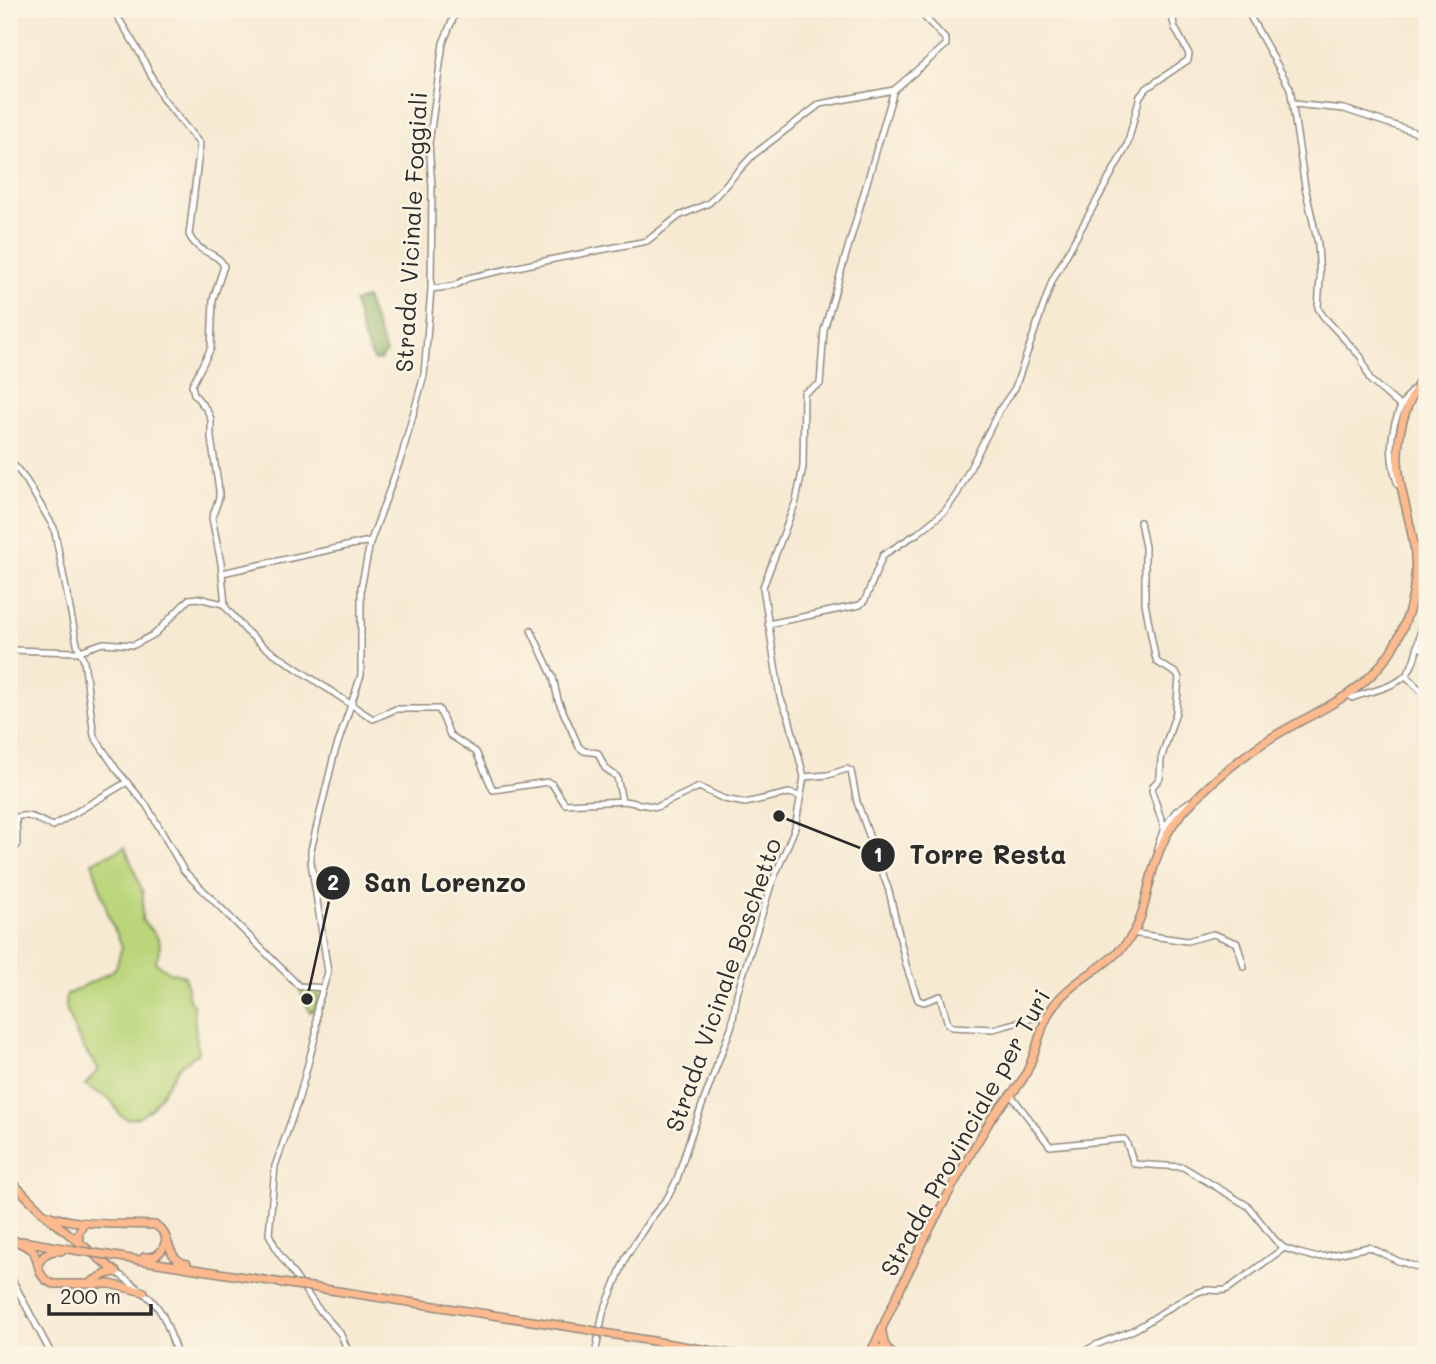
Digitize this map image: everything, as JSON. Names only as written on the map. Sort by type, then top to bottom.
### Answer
[{"type":"main road","name":"Strada Provinciale per Turi","points":[[872,1351],[944,1201],[992,1117],[1019,1085],[1036,1054],[1052,1007],[1070,988],[1110,960],[1130,939],[1142,914],[1158,854],[1172,825],[1193,802],[1264,743],[1349,695],[1377,670],[1391,651],[1412,600],[1415,577],[1415,551],[1401,489],[1399,436],[1406,410],[1427,368]]},
{"type":"main road","points":[[9,1180],[63,1231],[76,1248]]},
{"type":"main road","points":[[44,1214],[58,1220],[82,1223],[155,1225],[164,1231],[176,1260],[200,1269]]},
{"type":"main road","points":[[63,1231],[72,1230],[82,1223]]},
{"type":"main road","points":[[76,1248],[82,1223]]},
{"type":"main road","points":[[126,1257],[156,1256],[161,1253],[167,1238]]},
{"type":"main road","points":[[10,1239],[737,1355]]},
{"type":"main road","points":[[10,1239],[33,1250],[44,1281],[53,1284],[110,1284],[145,1292]]},
{"type":"main road","points":[[38,1264],[45,1253],[52,1250],[76,1248],[95,1256],[116,1272]]},
{"type":"main road","points":[[95,1256],[101,1272],[99,1278]]},
{"type":"main road","points":[[86,1284],[116,1272]]},
{"type":"main road","points":[[110,1284],[116,1272]]},
{"type":"main road","points":[[883,1325],[882,1338],[890,1354]]},
{"type":"main road","points":[[872,1351],[890,1354]]},
{"type":"street","points":[[113,9],[142,55],[162,98],[200,144],[189,236],[194,245],[221,260],[224,266],[213,299],[211,348],[192,385],[194,394],[211,419],[211,438],[219,490],[212,518],[225,606],[245,630],[263,646],[352,706],[376,719],[396,709],[439,709],[450,735],[476,751],[493,790],[548,782],[565,804],[622,801],[657,807],[699,786],[724,799],[745,803],[789,793],[800,796]]},
{"type":"street","name":"Strada Vicinale Foggiali","points":[[350,1355],[340,1333],[298,1283],[269,1234],[275,1166],[298,1101],[316,1034],[317,1007],[328,966],[310,862],[311,850],[334,755],[362,670],[361,588],[370,543],[404,449],[424,375],[431,289],[430,132],[443,43],[457,9]]},
{"type":"street","points":[[431,289],[454,286],[468,278],[554,258],[647,241],[679,216],[709,203],[753,155],[820,104],[894,90],[946,45],[946,40],[917,9]]},
{"type":"street","points":[[768,624],[860,605],[865,600],[883,555],[918,533],[950,505],[999,411],[1015,388],[1052,281],[1127,146],[1140,96],[1147,88],[1188,60],[1189,54],[1173,21],[1175,14],[1185,9]]},
{"type":"street","points":[[1246,9],[1288,83],[1305,187],[1318,244],[1318,308],[1361,357],[1370,380],[1400,406]]},
{"type":"street","name":"Strada Vicinale Boschetto","points":[[595,1355],[603,1313],[626,1257],[677,1179],[732,1025],[737,994],[771,885],[793,838],[804,778],[789,718],[780,697],[763,587],[796,501],[803,467],[804,393],[820,384],[824,330],[894,90]]},
{"type":"street","points":[[1293,104],[1344,109],[1427,136]]},
{"type":"street","points":[[1401,489],[1396,478],[1391,434],[1400,406],[1417,385]]},
{"type":"street","points":[[9,459],[22,474],[54,528],[79,650],[84,661],[94,736],[146,806],[190,877],[299,986],[323,988]]},
{"type":"street","points":[[1140,522],[1145,547],[1145,603],[1155,656],[1159,664],[1177,674],[1179,678],[1174,721],[1161,759],[1160,778],[1152,791],[1164,828]]},
{"type":"street","points":[[222,573],[370,543]]},
{"type":"street","points":[[1349,695],[1352,698],[1406,676],[1412,666],[1417,646],[1423,614],[1423,596]]},
{"type":"street","points":[[9,650],[70,652],[103,643],[129,646],[147,640],[193,598],[225,606]]},
{"type":"street","points":[[531,630],[553,677],[558,700],[579,747],[584,751],[598,753],[605,768],[617,777],[622,801]]},
{"type":"street","points":[[1417,646],[1427,651]]},
{"type":"street","points":[[1406,676],[1427,697]]},
{"type":"street","points":[[804,778],[847,769],[851,771],[857,802],[889,891],[906,965],[918,1000],[924,1002],[940,996],[948,1024],[952,1027],[993,1029],[1037,1017],[1047,1020]]},
{"type":"street","points":[[9,858],[17,845],[16,817],[22,815],[42,819],[53,826],[127,782]]},
{"type":"street","points":[[1158,854],[1164,828],[1176,811],[1188,802],[1193,802]]},
{"type":"street","points":[[1138,934],[1187,941],[1213,934],[1237,943],[1244,967]]},
{"type":"street","points":[[1011,1095],[1050,1146],[1124,1139],[1134,1164],[1183,1167],[1248,1206],[1284,1248],[1314,1257],[1369,1247],[1398,1261],[1427,1270]]},
{"type":"street","points":[[1080,1355],[1095,1345],[1140,1326],[1194,1294],[1205,1290],[1228,1289],[1284,1248]]},
{"type":"street","points":[[116,1272],[145,1292],[159,1306],[177,1355]]},
{"type":"street","points":[[9,1274],[52,1355]]},
{"type":"green space","points":[[366,298],[386,353],[381,359],[374,361],[363,337],[354,302]]},
{"type":"green space","points":[[125,847],[143,893],[142,920],[160,943],[155,962],[170,972],[185,976],[189,1000],[193,1004],[198,1053],[179,1067],[152,1108],[138,1117],[128,1119],[120,1115],[111,1100],[85,1085],[99,1069],[77,1036],[65,999],[68,994],[116,967],[122,946],[109,917],[92,862]]},
{"type":"green space","points":[[300,990],[320,990],[315,1010],[310,1012]]},
{"type":"place","name":"Torre Resta","points":[[779,816]]},
{"type":"place","name":"San Lorenzo","points":[[307,999]]}]
